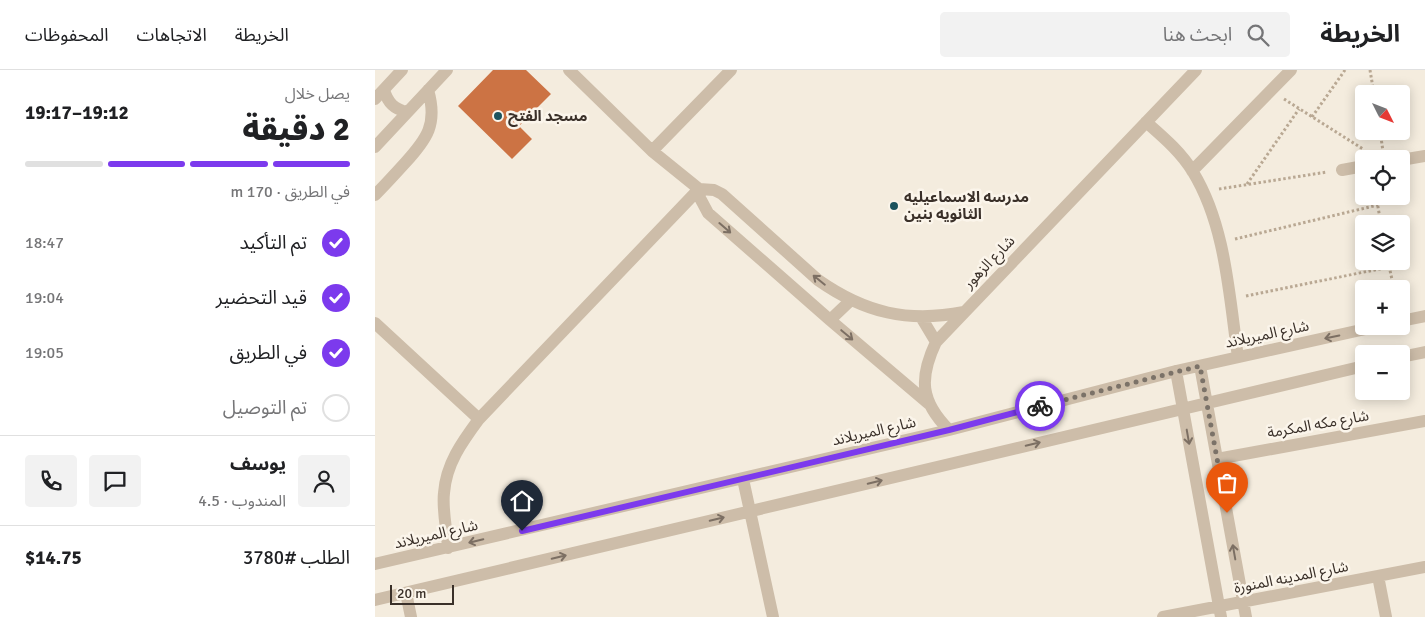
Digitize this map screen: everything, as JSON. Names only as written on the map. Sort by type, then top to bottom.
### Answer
[{"type":"street","points":[[402,70],[379,94],[386,98],[391,105],[407,112]]},
{"type":"street","points":[[375,147],[447,70]]},
{"type":"street","points":[[569,70],[652,151],[699,189],[714,190],[722,194],[818,280],[850,301],[873,310],[921,317],[943,316],[964,312]]},
{"type":"street","points":[[652,151],[731,70]]},
{"type":"street","name":"شارع الزهور","points":[[949,430],[937,418],[929,404],[924,383],[927,362],[936,342],[1196,70]]},
{"type":"street","points":[[1192,171],[1291,70]]},
{"type":"street","points":[[378,186],[419,148],[430,130],[432,109],[428,90]]},
{"type":"street","points":[[1146,122],[1173,147],[1192,171],[1204,191],[1213,213],[1220,242],[1238,357]]},
{"type":"street","points":[[1410,158],[1425,156]]},
{"type":"street","points":[[1342,170],[1355,168]]},
{"type":"street","points":[[699,189],[700,198],[708,213],[929,404]]},
{"type":"street","points":[[448,548],[444,493],[448,470],[458,447],[479,419],[699,189]]},
{"type":"street","points":[[830,320],[850,301]]},
{"type":"street","points":[[1410,319],[1425,316]]},
{"type":"street","points":[[921,317],[936,342]]},
{"type":"street","points":[[375,323],[479,419]]},
{"type":"street","name":"شارع الميريلاند","points":[[375,564],[949,430],[1177,371],[1355,331]]},
{"type":"street","points":[[1410,355],[1425,352]]},
{"type":"street","points":[[1200,366],[1246,617]]},
{"type":"street","points":[[375,600],[1355,368]]},
{"type":"street","points":[[1177,371],[1220,612]]},
{"type":"street","name":"شارع مكه المكرمة","points":[[1217,459],[1425,421]]},
{"type":"street","points":[[743,479],[773,617]]},
{"type":"street","name":"شارع المدينه المنورة","points":[[1163,617],[1220,612],[1243,602],[1425,567]]},
{"type":"street","points":[[1378,576],[1386,617]]},
{"type":"street","points":[[406,593],[411,617]]},
{"type":"path","points":[[1312,117],[1345,70]]},
{"type":"path","points":[[1370,70],[1372,85]]},
{"type":"path","points":[[1271,91],[1364,150]]},
{"type":"path","points":[[1247,185],[1299,109]]},
{"type":"path","points":[[1204,191],[1342,170]]},
{"type":"path","points":[[1220,242],[1373,205]]},
{"type":"path","points":[[1229,300],[1374,270]]},
{"type":"building","name":"مسجد الفتح","points":[[493,70],[526,70],[551,94],[519,126],[532,139],[512,159],[458,106]]},
{"type":"way so far","points":[[1040,406],[1200,366],[1227,513]]},
{"type":"place","name":"مسجد الفتح","points":[[498,116]]},
{"type":"place","name":"مدرسه الاسماعيليه الثانويه بنين","points":[[894,206]]},
{"type":"route","points":[[522,531],[949,430],[1040,406]]}]
